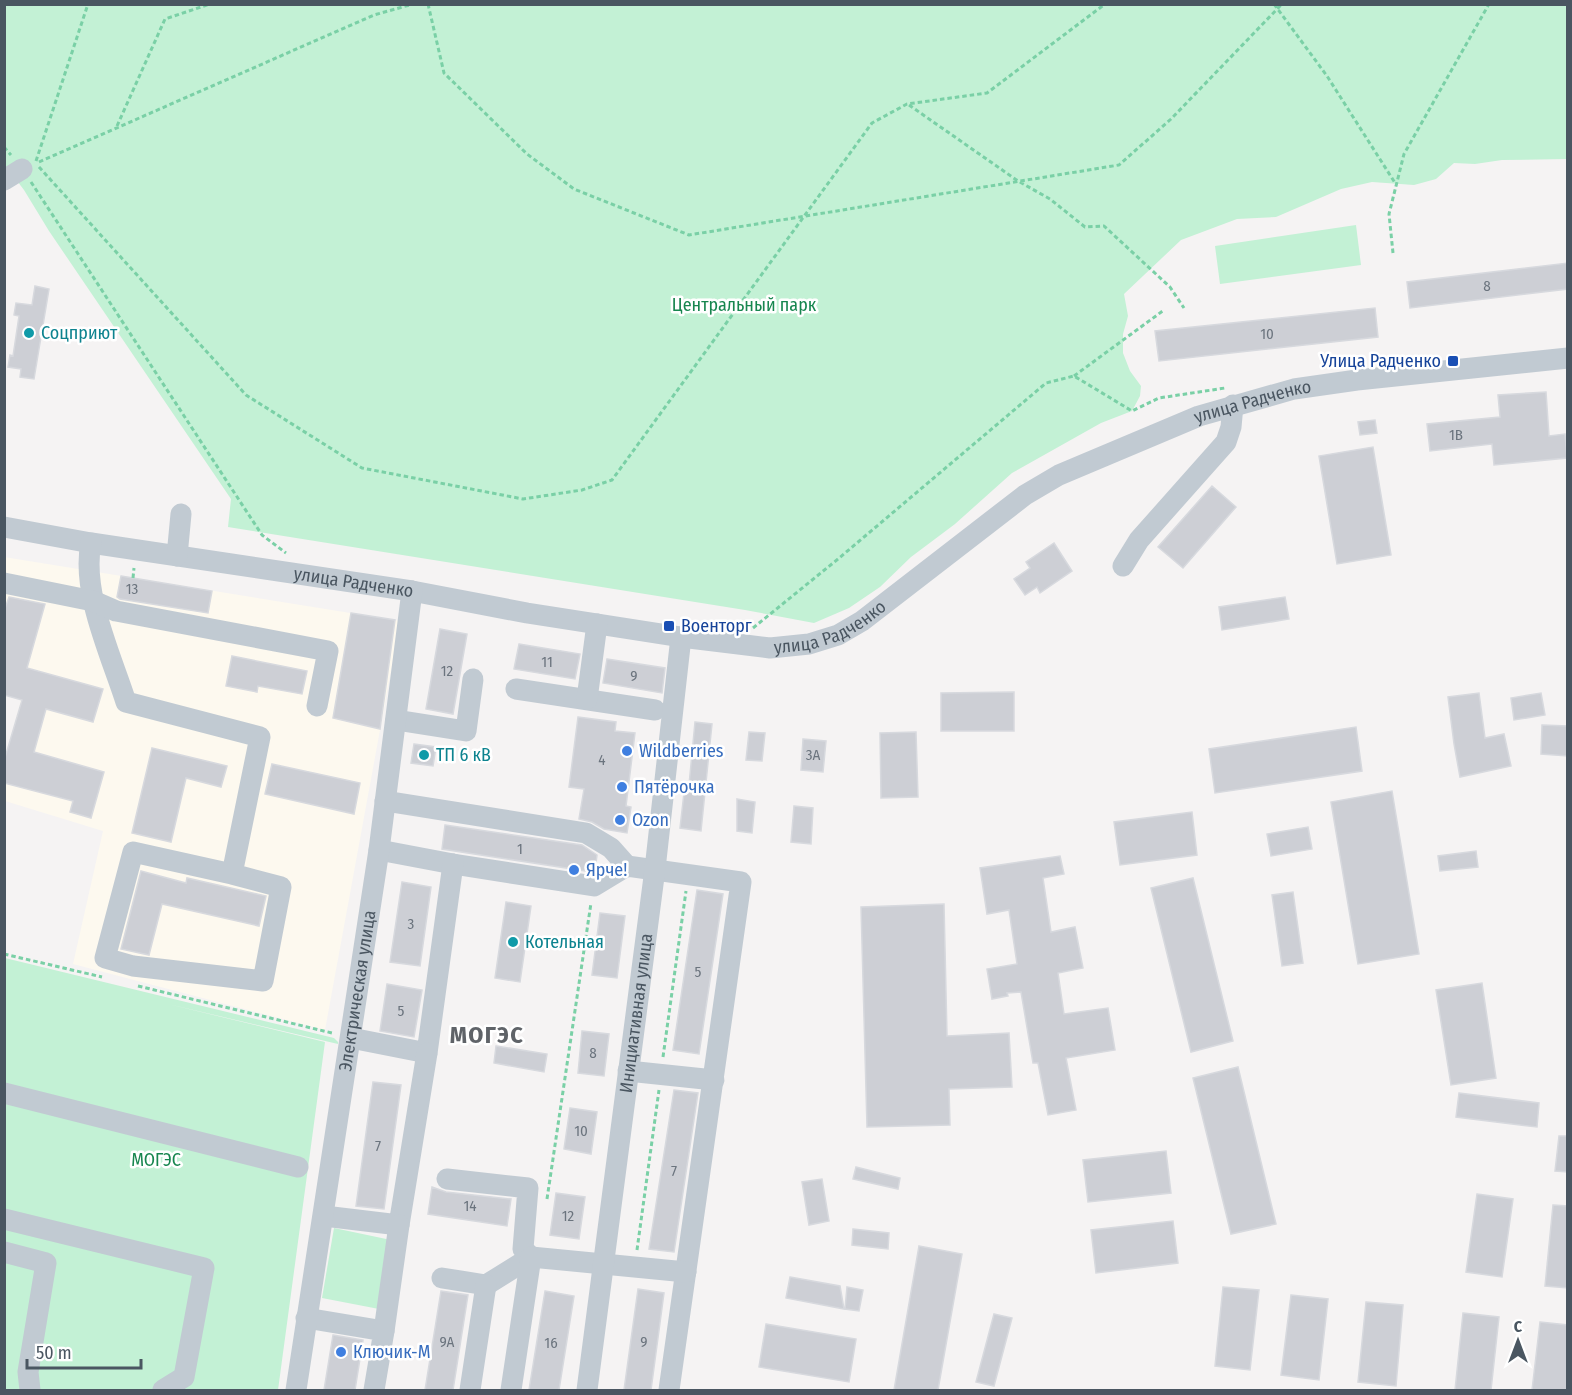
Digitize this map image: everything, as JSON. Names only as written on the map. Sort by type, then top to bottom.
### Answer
[{"type":"street","points":[[4,180],[29,166]]},
{"type":"street","name":"улица Радченко","points":[[4,527],[91,543],[412,591],[681,637],[770,648],[809,644],[838,635],[862,621],[1025,495],[1059,475],[1182,423],[1234,396],[1568,358]]},
{"type":"street","points":[[1123,566],[1139,540],[1226,442],[1231,427],[1234,396]]},
{"type":"street","points":[[177,556],[181,514]]},
{"type":"street","points":[[91,543],[88,570],[93,601],[126,702],[260,737],[232,874]]},
{"type":"street","points":[[4,583],[93,601],[116,611],[328,651],[317,706]]},
{"type":"street","name":"Электрическая улица","points":[[296,1390],[379,850],[412,591]]},
{"type":"street","points":[[587,699],[597,624]]},
{"type":"street","name":"Инициативная улица","points":[[587,1390],[655,869],[681,637]]},
{"type":"street","points":[[396,720],[466,731],[473,679]]},
{"type":"street","points":[[516,688],[655,710]]},
{"type":"street","points":[[385,801],[586,832],[611,848],[627,866]]},
{"type":"street","points":[[379,850],[594,886],[627,866],[741,882],[669,1390]]},
{"type":"street","points":[[133,852],[232,874],[281,887],[263,981],[133,966],[105,958],[133,852]]},
{"type":"street","points":[[374,1390],[428,1053],[453,864]]},
{"type":"street","points":[[351,1038],[428,1053]]},
{"type":"street","points":[[628,1071],[714,1080]]},
{"type":"street","points":[[4,1093],[298,1167]]},
{"type":"street","points":[[447,1179],[528,1188],[523,1249],[531,1257]]},
{"type":"street","points":[[324,1216],[399,1225]]},
{"type":"street","points":[[4,1219],[204,1268],[184,1377],[163,1390]]},
{"type":"street","points":[[4,1252],[46,1263],[28,1372],[30,1390]]},
{"type":"street","points":[[442,1278],[486,1285],[531,1257],[686,1272]]},
{"type":"street","points":[[511,1390],[531,1257]]},
{"type":"street","points":[[470,1390],[486,1285]]},
{"type":"street","points":[[306,1318],[384,1331]]},
{"type":"path","points":[[29,166],[88,4]]},
{"type":"path","points":[[117,128],[165,19],[210,4]]},
{"type":"path","points":[[29,166],[374,15],[412,4]]},
{"type":"path","points":[[428,4],[444,73],[527,154],[574,189],[689,235],[1119,165],[1171,119],[1282,4]]},
{"type":"path","points":[[4,147],[29,166],[246,395],[362,468],[523,500],[582,490],[612,480],[872,123],[907,104],[987,93],[1105,4]]},
{"type":"path","points":[[1274,4],[1327,76],[1397,186]]},
{"type":"path","points":[[1393,253],[1389,214],[1404,154],[1489,4]]},
{"type":"path","points":[[907,104],[1018,181],[1050,199],[1085,227],[1104,226],[1170,287],[1184,308]]},
{"type":"path","points":[[29,166],[262,535],[290,556]]},
{"type":"path","points":[[753,629],[1046,383],[1074,376],[1164,310]]},
{"type":"path","points":[[1074,376],[1132,411],[1159,398],[1234,396]]},
{"type":"path","points":[[133,578],[134,562]]},
{"type":"path","points":[[546,1207],[594,886]]},
{"type":"path","points":[[4,954],[109,979]]},
{"type":"path","points":[[132,985],[351,1038]]},
{"type":"shaded area","points":[[4,557],[400,621],[325,1030],[73,964],[103,831],[5,801],[5,761],[21,700],[5,695]]},
{"type":"green space","name":"Центральный парк","points":[[5,5],[1567,5],[1567,159],[1454,163],[1436,179],[1414,185],[1372,182],[1341,189],[1276,217],[1237,219],[1181,240],[1124,294],[1128,316],[1123,334],[1123,353],[1130,371],[1141,386],[1140,396],[1132,411],[1101,423],[1012,473],[955,524],[911,557],[880,587],[849,608],[814,623],[228,527],[231,499],[5,165]]},
{"type":"green space","points":[[1356,225],[1361,265],[1220,284],[1215,246]]},
{"type":"green space","name":"МОГЭС","points":[[5,958],[334,1038],[338,1042],[338,1044],[168,1004],[325,1042],[278,1390],[5,1390]]},
{"type":"green space","points":[[334,1228],[391,1240],[379,1309],[322,1298]]},
{"type":"building","points":[[1568,263],[1568,289],[1410,308],[1407,282]]},
{"type":"building","name":"Соцприют","points":[[35,286],[49,289],[34,379],[20,377],[21,369],[8,367],[10,355],[13,356],[19,316],[14,315],[16,303],[32,305]]},
{"type":"building","points":[[1375,308],[1378,337],[1159,361],[1155,331]]},
{"type":"building","points":[[1546,392],[1549,436],[1565,434],[1567,458],[1494,465],[1492,444],[1430,451],[1427,424],[1500,417],[1498,395]]},
{"type":"building","points":[[1375,420],[1377,433],[1360,435],[1358,422]]},
{"type":"building","points":[[1373,447],[1391,555],[1337,564],[1319,456]]},
{"type":"building","points":[[1212,486],[1236,507],[1183,568],[1158,547]]},
{"type":"building","points":[[1054,543],[1072,571],[1040,593],[1037,587],[1025,595],[1014,579],[1030,568],[1026,562]]},
{"type":"building","points":[[121,576],[212,591],[208,613],[120,599],[117,597]]},
{"type":"building","points":[[9,597],[45,604],[27,668],[103,689],[93,722],[46,709],[34,752],[104,772],[91,818],[70,812],[73,801],[4,783],[4,761],[22,700],[4,695],[4,611]]},
{"type":"building","points":[[1285,597],[1289,619],[1222,630],[1219,607]]},
{"type":"building","points":[[351,613],[395,620],[380,729],[333,718]]},
{"type":"building","points":[[440,629],[467,634],[453,714],[426,709]]},
{"type":"building","points":[[519,644],[580,654],[575,679],[514,669]]},
{"type":"building","points":[[232,656],[307,671],[302,694],[258,686],[257,692],[226,686]]},
{"type":"building","points":[[607,659],[665,668],[662,693],[603,683]]},
{"type":"building","points":[[1014,692],[1014,731],[941,731],[941,693]]},
{"type":"building","points":[[1479,693],[1485,738],[1504,734],[1511,766],[1460,777],[1448,697]]},
{"type":"building","points":[[1541,693],[1545,715],[1514,720],[1511,698]]},
{"type":"building","points":[[578,717],[616,722],[615,731],[635,733],[626,806],[631,807],[627,833],[604,829],[592,822],[579,819],[584,789],[569,787]]},
{"type":"building","points":[[695,722],[712,724],[701,831],[680,828],[685,784],[689,785]]},
{"type":"building","points":[[1542,725],[1568,726],[1568,756],[1541,754]]},
{"type":"building","points":[[1356,727],[1362,771],[1215,793],[1209,749]]},
{"type":"building","points":[[749,732],[765,733],[762,761],[746,760]]},
{"type":"building","points":[[916,732],[918,797],[881,798],[880,733]]},
{"type":"building","points":[[803,739],[826,741],[823,772],[801,770]]},
{"type":"building","name":"ТП 6 кВ","points":[[414,744],[436,747],[433,766],[411,763]]},
{"type":"building","points":[[152,748],[227,766],[221,787],[186,778],[171,842],[132,833]]},
{"type":"building","points":[[272,764],[360,783],[354,814],[265,794]]},
{"type":"building","points":[[1392,791],[1419,954],[1358,964],[1331,802]]},
{"type":"building","points":[[737,799],[755,802],[752,833],[737,831]]},
{"type":"building","points":[[794,806],[813,808],[811,844],[791,842]]},
{"type":"building","points":[[1192,812],[1197,855],[1120,865],[1114,822]]},
{"type":"building","points":[[445,825],[582,845],[597,855],[595,871],[442,849]]},
{"type":"building","points":[[1308,827],[1312,849],[1271,856],[1267,834]]},
{"type":"building","points":[[1476,851],[1478,867],[1440,871],[1438,856]]},
{"type":"building","points":[[1060,856],[1064,874],[1043,878],[1051,932],[1075,927],[1083,968],[1058,973],[1064,1014],[1108,1008],[1115,1050],[1066,1058],[1076,1110],[1048,1115],[1038,1063],[1033,1063],[1021,992],[1007,993],[1008,996],[992,999],[987,969],[1017,964],[1009,910],[987,914],[980,868]]},
{"type":"building","points":[[141,871],[186,883],[187,878],[266,896],[259,926],[162,904],[149,955],[121,949]]},
{"type":"building","points":[[1193,878],[1233,1041],[1191,1052],[1151,888]]},
{"type":"building","points":[[402,882],[431,887],[420,966],[390,962]]},
{"type":"building","points":[[697,890],[723,894],[699,1054],[673,1050]]},
{"type":"building","points":[[1293,892],[1303,963],[1282,966],[1272,895]]},
{"type":"building","name":"Котельная","points":[[506,902],[531,906],[520,982],[495,978]]},
{"type":"building","points":[[944,904],[947,1036],[1009,1033],[1012,1087],[949,1089],[950,1125],[867,1127],[861,907]]},
{"type":"building","points":[[600,913],[625,916],[617,978],[592,975]]},
{"type":"building","points":[[1482,983],[1496,1078],[1451,1085],[1436,990]]},
{"type":"building","points":[[387,984],[422,990],[414,1037],[380,1031]]},
{"type":"building","points":[[582,1031],[609,1034],[604,1076],[578,1073]]},
{"type":"building","points":[[496,1046],[547,1054],[544,1072],[494,1063]]},
{"type":"building","points":[[1238,1067],[1276,1224],[1231,1234],[1193,1078]]},
{"type":"building","points":[[373,1082],[401,1085],[384,1209],[356,1206]]},
{"type":"building","points":[[674,1090],[698,1093],[674,1252],[649,1249]]},
{"type":"building","points":[[1459,1093],[1539,1103],[1537,1127],[1456,1117]]},
{"type":"building","points":[[570,1108],[597,1112],[591,1154],[564,1149]]},
{"type":"building","points":[[1559,1136],[1568,1136],[1568,1172],[1555,1171]]},
{"type":"building","points":[[1166,1151],[1171,1193],[1088,1202],[1083,1160]]},
{"type":"building","points":[[856,1167],[900,1178],[898,1189],[853,1179]]},
{"type":"building","points":[[822,1179],[829,1221],[809,1225],[802,1182]]},
{"type":"building","points":[[432,1187],[446,1192],[511,1199],[507,1226],[428,1214]]},
{"type":"building","points":[[556,1193],[585,1197],[579,1239],[550,1235]]},
{"type":"building","points":[[1477,1194],[1513,1199],[1502,1277],[1466,1272]]},
{"type":"building","points":[[1553,1205],[1568,1206],[1568,1288],[1545,1286]]},
{"type":"building","points":[[1173,1221],[1178,1263],[1096,1273],[1091,1230]]},
{"type":"building","points":[[853,1229],[889,1233],[888,1249],[852,1245]]},
{"type":"building","points":[[919,1246],[962,1254],[938,1390],[894,1390]]},
{"type":"building","points":[[790,1277],[840,1286],[844,1309],[786,1298]]},
{"type":"building","points":[[847,1287],[863,1290],[859,1311],[845,1309]]},
{"type":"building","points":[[1223,1287],[1259,1290],[1250,1370],[1215,1366]]},
{"type":"building","points":[[638,1289],[664,1293],[651,1390],[624,1390]]},
{"type":"building","points":[[441,1291],[468,1295],[453,1390],[425,1390]]},
{"type":"building","points":[[545,1291],[574,1296],[559,1390],[529,1390]]},
{"type":"building","points":[[1291,1295],[1328,1299],[1319,1380],[1281,1375]]},
{"type":"building","points":[[1366,1302],[1403,1305],[1396,1386],[1358,1382]]},
{"type":"building","points":[[1463,1313],[1499,1317],[1491,1390],[1455,1390]]},
{"type":"building","points":[[994,1314],[1012,1318],[994,1386],[976,1382]]},
{"type":"building","points":[[1540,1322],[1568,1325],[1568,1390],[1532,1390]]},
{"type":"building","points":[[766,1324],[856,1339],[849,1382],[759,1367]]},
{"type":"building","points":[[333,1335],[363,1340],[355,1390],[324,1390]]},
{"type":"place","name":"Соцприют","points":[[29,333]]},
{"type":"place","name":"Улица Радченко","points":[[1453,361]]},
{"type":"place","name":"Военторг","points":[[669,626]]},
{"type":"place","name":"Wildberries","points":[[627,751]]},
{"type":"place","name":"ТП 6 кВ","points":[[424,755]]},
{"type":"place","name":"Пятёрочка","points":[[622,787]]},
{"type":"place","name":"Ozon","points":[[620,820]]},
{"type":"place","name":"Ярче!","points":[[574,870]]},
{"type":"place","name":"Котельная","points":[[513,942]]},
{"type":"place","name":"Ключик-М","points":[[341,1352]]},
{"type":"district","name":"МОГЭС","points":[[487,1035]]}]
